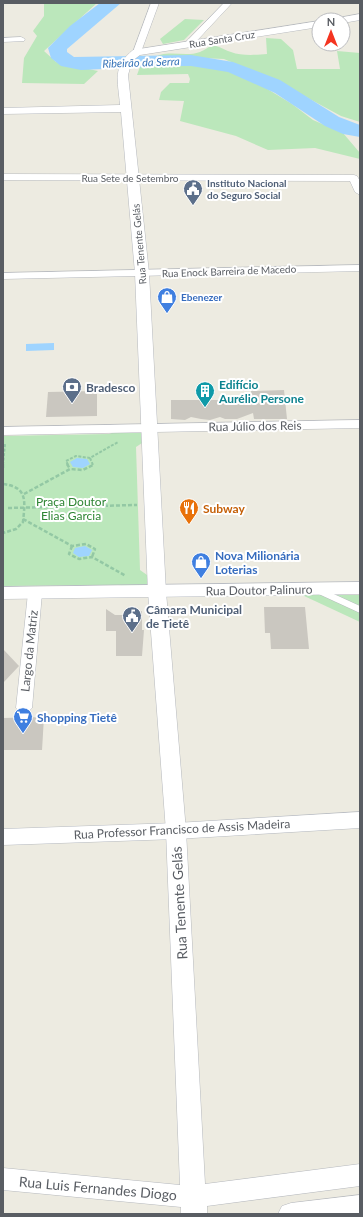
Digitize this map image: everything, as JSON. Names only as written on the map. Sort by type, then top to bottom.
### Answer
[{"type":"main road","name":"Rua Doutor Palinuro","points":[[157,592],[360,588]]},
{"type":"main road","points":[[3,593],[157,592]]},
{"type":"main road","name":"Rua Professor Francisco de Assis Madeira","points":[[3,837],[176,831],[360,820]]},
{"type":"street","points":[[138,52],[155,3]]},
{"type":"street","points":[[189,44],[228,3]]},
{"type":"street","name":"Rua Santa Cruz","points":[[126,64],[133,54],[138,52],[311,25]]},
{"type":"street","points":[[3,40],[21,40]]},
{"type":"street","name":"Rua Tenente Gelás","points":[[126,64],[126,108],[142,273],[150,428]]},
{"type":"street","points":[[3,110],[126,108]]},
{"type":"street","name":"Rua Sete de Setembro","points":[[3,177],[354,178],[360,192]]},
{"type":"street","name":"Rua Enock Barreira de Macedo","points":[[3,276],[360,268]]},
{"type":"street","name":"Rua Júlio dos Reis","points":[[150,428],[360,424]]},
{"type":"street","points":[[4,431],[150,428],[157,592]]},
{"type":"street","points":[[314,588],[360,610]]},
{"type":"street","name":"Rua Tenente Gelás","points":[[157,592],[176,831],[193,1206]]},
{"type":"street","name":"Largo da Matriz","points":[[24,708],[35,593]]},
{"type":"street","name":"Rua Luis Fernandes Diogo","points":[[3,1179],[193,1206],[360,1175]]},
{"type":"street","points":[[291,1214],[360,1206]]},
{"type":"path","points":[[3,468],[4,431]]},
{"type":"path","points":[[24,494],[70,468],[83,470],[94,465],[90,458],[76,456],[66,461],[70,468]]},
{"type":"path","points":[[3,484],[18,487],[24,494],[23,519],[21,524],[16,529],[3,533]]},
{"type":"path","points":[[8,508],[153,505]]},
{"type":"path","points":[[23,519],[72,546],[86,544],[95,549],[92,557]]},
{"type":"path","points":[[72,546],[69,554],[78,559],[92,557],[157,592]]},
{"type":"green space","points":[[44,3],[97,3],[44,51],[56,62],[98,71],[84,84],[22,83],[24,58],[37,36],[33,31],[44,16]]},
{"type":"green space","points":[[185,19],[204,20],[184,40],[163,44],[160,39]]},
{"type":"green space","points":[[266,38],[281,39],[293,50],[297,69],[340,69],[337,52],[360,53],[360,122],[341,116],[282,84],[224,59],[179,57],[152,59],[163,54],[194,54],[214,46],[239,54],[267,54]]},
{"type":"green space","points":[[181,62],[206,65],[229,71],[264,87],[292,104],[313,120],[343,133],[360,153],[360,159],[315,148],[268,150],[236,136],[180,121],[184,101],[159,100],[161,92],[170,83],[189,83],[190,79],[188,74],[137,75],[141,64]]},
{"type":"green space","name":"Praça Doutor Elias Garcia","points":[[117,431],[141,433],[142,443],[136,447],[140,570],[147,575],[147,585],[129,588],[118,585],[3,586],[3,436],[109,434]]},
{"type":"green space","points":[[302,595],[360,595],[360,622]]},
{"type":"water","points":[[54,343],[54,350],[26,351],[26,344]]},
{"type":"water","points":[[77,458],[87,459],[90,464],[83,468],[73,467],[70,462]]},
{"type":"water","points":[[85,546],[92,550],[89,556],[79,557],[73,553],[75,548]]},
{"type":"building","points":[[284,390],[287,419],[254,419],[253,413],[237,419],[225,419],[220,417],[210,420],[191,417],[185,420],[171,419],[171,400],[252,400],[251,391]]},
{"type":"building","name":"Bradesco","points":[[97,391],[97,416],[46,417],[48,392]]},
{"type":"building","points":[[264,607],[305,607],[309,649],[271,649],[270,633],[265,633]]},
{"type":"building","name":"Câmara Municipal de Tietê","points":[[106,609],[115,615],[133,615],[142,611],[142,630],[144,630],[142,656],[116,656],[116,631],[106,631]]},
{"type":"building","points":[[3,649],[19,666],[3,683]]},
{"type":"building","name":"Shopping Tietê","points":[[44,717],[42,750],[3,750],[3,718]]},
{"type":"waterway","name":"Ribeirão da Serra","points":[[112,3],[83,24],[63,42],[57,48],[58,54],[68,62],[81,64],[169,60],[212,63],[233,68],[260,78],[282,89],[332,122],[360,131]]},
{"type":"place","name":"Instituto Nacional do Seguro Social","points":[[193,206]]},
{"type":"place","name":"Ebenezer","points":[[167,314]]},
{"type":"place","name":"Bradesco","points":[[72,404]]},
{"type":"place","name":"Edifício Aurélio Persone","points":[[205,408]]},
{"type":"place","name":"Subway","points":[[189,525]]},
{"type":"place","name":"Nova Milionária Loterias","points":[[201,579]]},
{"type":"place","name":"Câmara Municipal de Tietê","points":[[132,633]]},
{"type":"place","name":"Shopping Tietê","points":[[23,734]]}]
